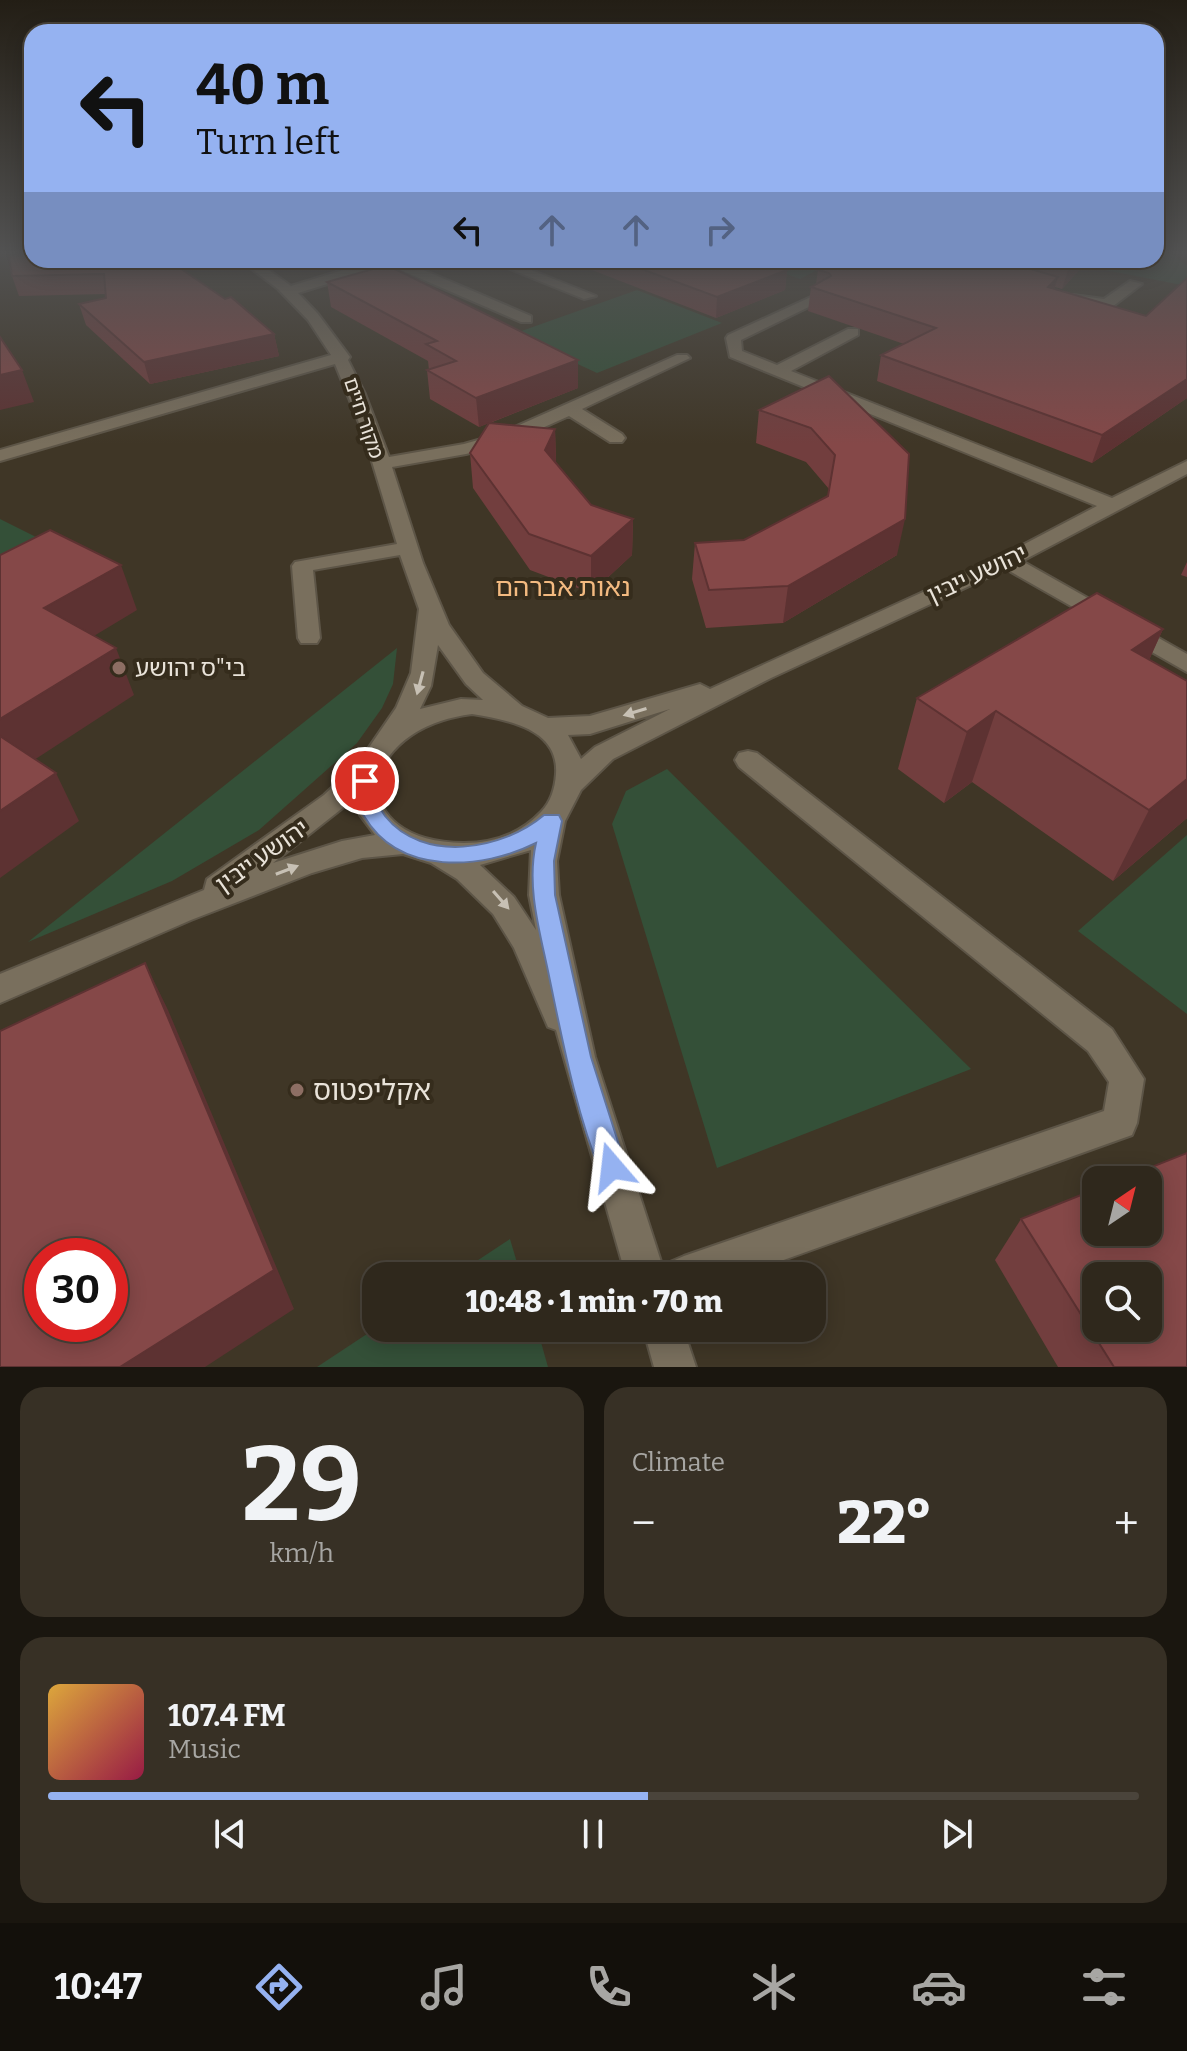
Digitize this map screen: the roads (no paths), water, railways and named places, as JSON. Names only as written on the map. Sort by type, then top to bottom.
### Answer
[{"type":"street","name":"מקור חיים","points":[[310,317],[342,357],[429,611],[462,667],[487,692],[520,713]]},
{"type":"street","points":[[521,317],[526,319]]},
{"type":"street","points":[[779,317],[733,338],[735,354],[1114,506]]},
{"type":"street","points":[[778,371],[853,332]]},
{"type":"street","points":[[0,456],[342,357]]},
{"type":"street","points":[[380,464],[466,449],[505,438],[682,358]]},
{"type":"street","points":[[570,409],[616,438]]},
{"type":"street","name":"יהושע ייבין","points":[[572,783],[604,753],[763,673],[1007,561],[1187,467]]},
{"type":"street","points":[[309,638],[302,566],[408,548]]},
{"type":"street","points":[[1007,561],[1187,664]]},
{"type":"street","name":"מקור חיים","points":[[375,756],[409,710],[422,684],[429,611]]},
{"type":"street","name":"יהושע ייבין","points":[[547,727],[590,725],[763,673]]},
{"type":"street","points":[[438,854],[482,854],[506,848],[538,832],[561,810],[572,783],[571,764],[565,747],[547,727],[520,713],[490,707],[455,708],[407,725],[375,756],[365,794],[370,813],[391,835],[438,854],[468,871],[514,915],[578,1057]]},
{"type":"street","name":"יהושע ייבין","points":[[188,908],[318,816],[345,793],[375,756]]},
{"type":"street","points":[[724,1262],[1119,1123],[1127,1079],[1100,1040],[748,760]]},
{"type":"street","points":[[551,821],[543,861],[544,895],[578,1057],[642,1262]]},
{"type":"street","name":"יהושע ייבין","points":[[0,989],[188,908],[338,850],[371,844],[405,843]]},
{"type":"street","points":[[667,1342],[675,1367]]},
{"type":"place","name":"בי\"ס יהושע","points":[[119,668]]},
{"type":"place","name":"אקליפטוס","points":[[297,1090]]},
{"type":"district","name":"נאות אברהם","points":[[563,587]]}]
